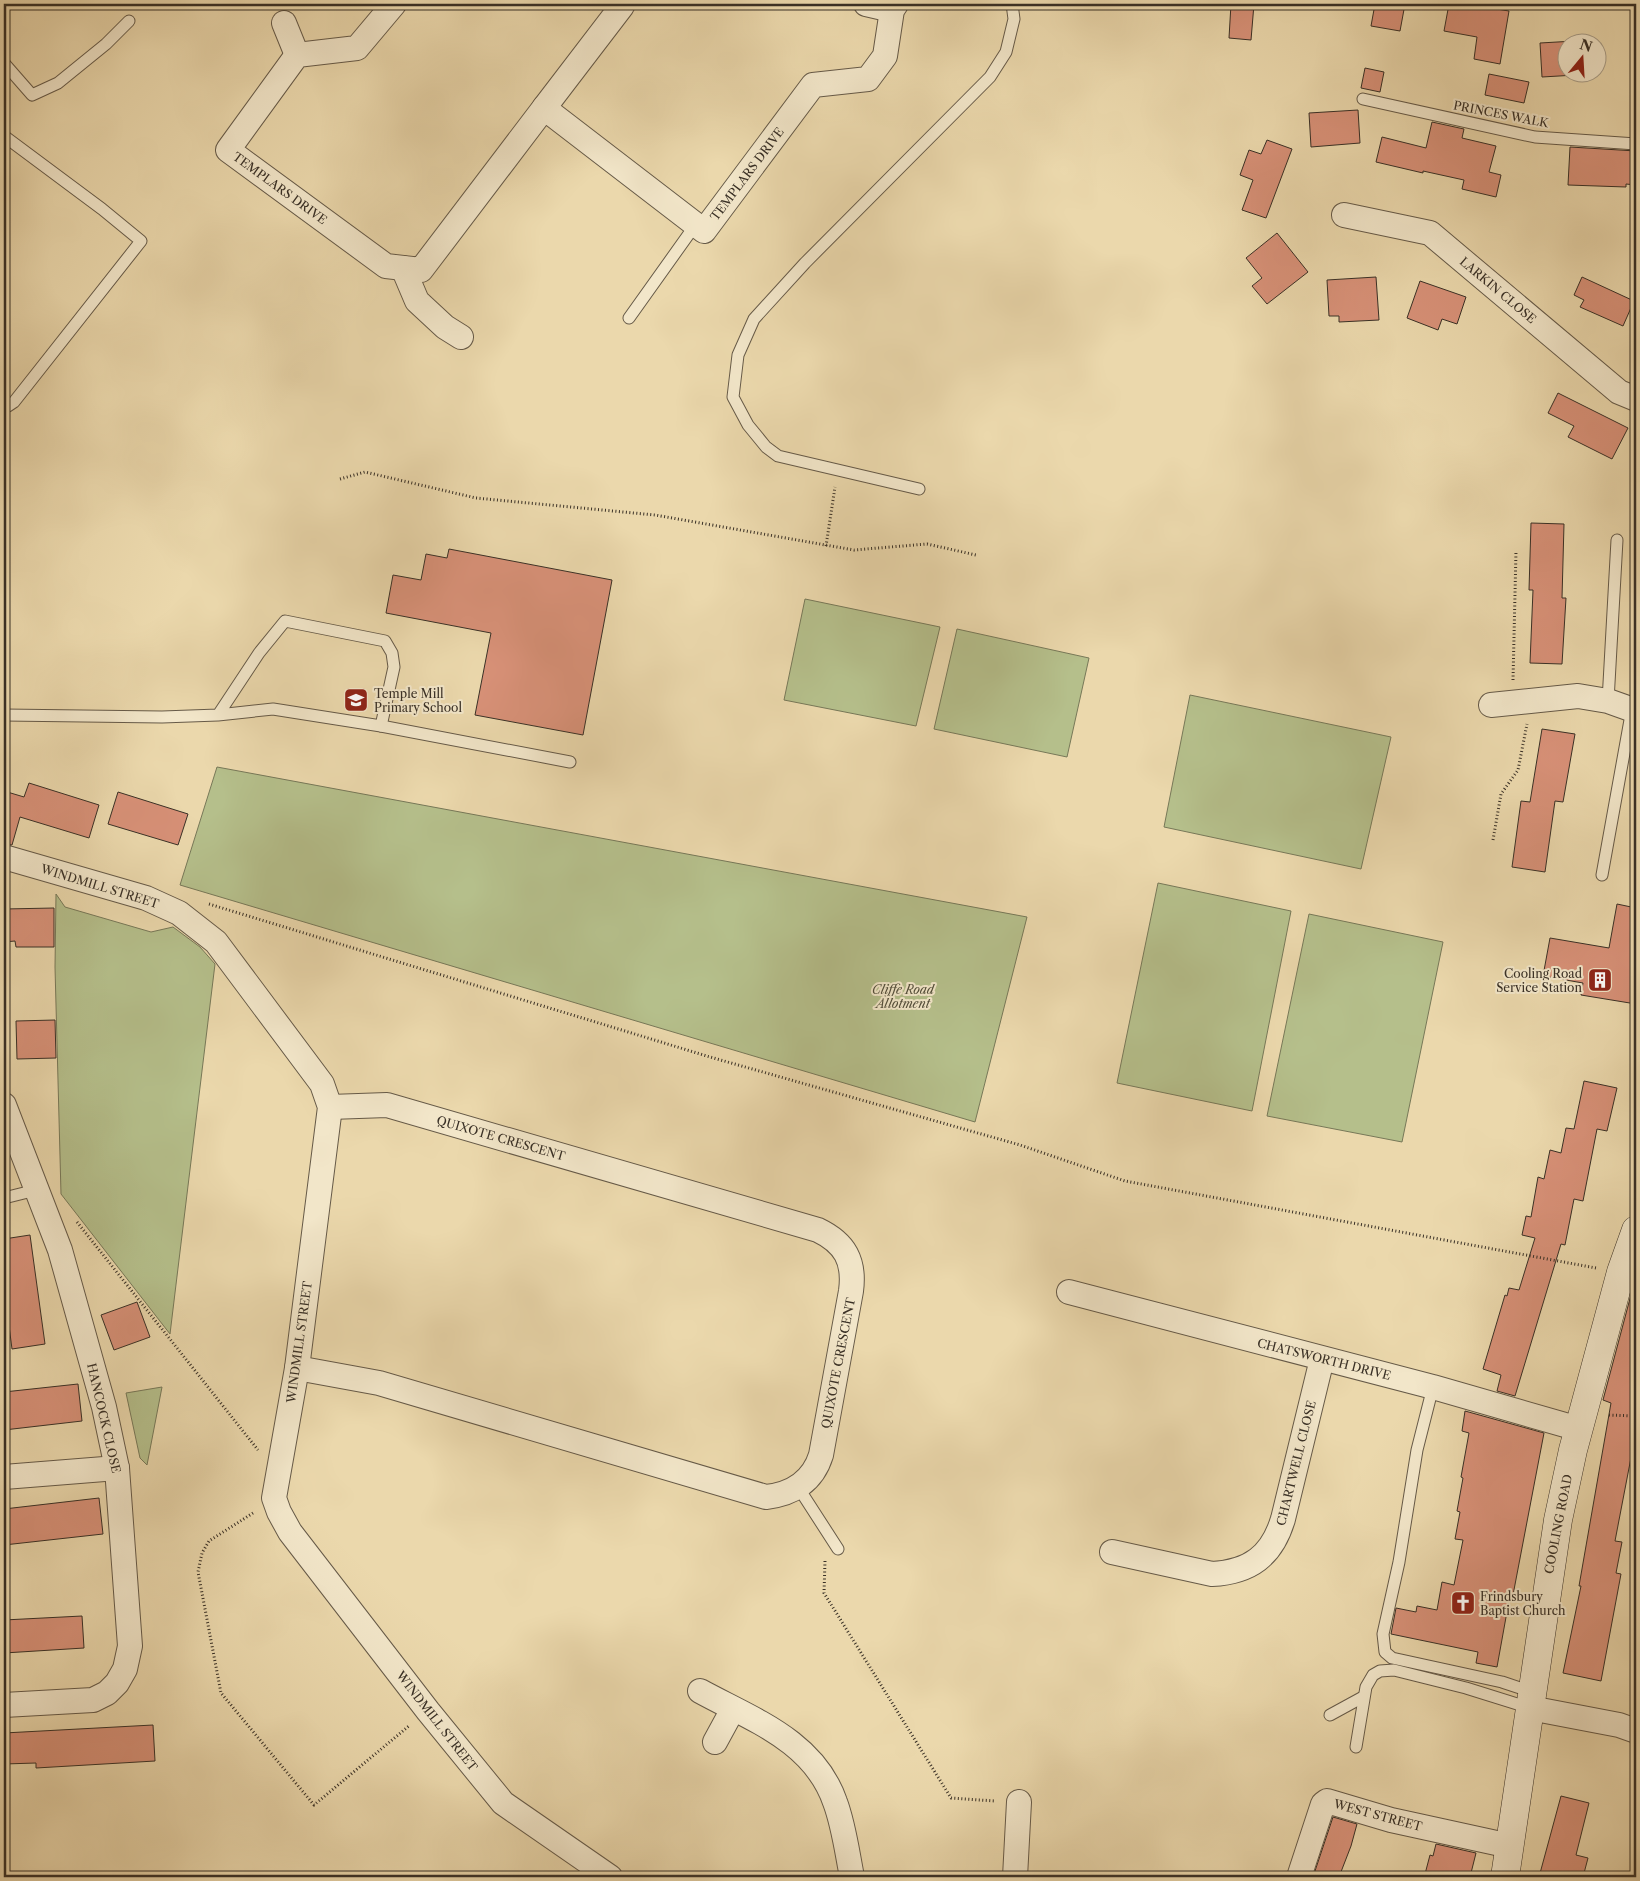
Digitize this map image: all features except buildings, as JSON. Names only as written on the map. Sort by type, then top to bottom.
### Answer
[{"type":"main road","name":"COOLING ROAD","points":[[1505,1877],[1558,1520],[1579,1429],[1621,1272],[1636,1230]]},
{"type":"street","points":[[284,24],[297,55],[357,48],[394,4]]},
{"type":"street","name":"TEMPLARS DRIVE","points":[[297,55],[228,150],[386,266],[422,270],[622,6],[621,4]]},
{"type":"street","name":"TEMPLARS DRIVE","points":[[544,108],[704,231],[813,85],[868,79],[886,56],[894,7],[866,4]]},
{"type":"street","name":"LARKIN CLOSE","points":[[1344,216],[1430,233],[1619,392],[1636,399]]},
{"type":"street","points":[[403,268],[417,301],[445,327],[461,337]]},
{"type":"street","points":[[1511,703],[1578,696],[1608,701],[1634,710]]},
{"type":"street","name":"WINDMILL STREET","points":[[4,857],[146,898],[179,913],[216,942],[322,1084],[330,1107],[297,1368],[276,1487],[279,1512],[290,1532],[428,1711],[503,1804],[610,1877]]},
{"type":"street","name":"HANCOCK CLOSE","points":[[4,1105],[60,1250],[104,1407],[117,1468],[130,1646],[125,1669],[117,1683],[107,1693],[93,1700],[4,1705]]},
{"type":"street","name":"QUIXOTE CRESCENT","points":[[297,1368],[379,1383],[766,1497],[778,1496],[798,1487],[817,1468],[852,1291],[853,1277],[846,1253],[838,1243],[823,1233],[804,1226],[387,1105],[330,1107]]},
{"type":"street","name":"CHATSWORTH DRIVE","points":[[1069,1292],[1322,1359],[1433,1386],[1579,1429]]},
{"type":"street","name":"CHARTWELL CLOSE","points":[[1112,1552],[1212,1574],[1227,1574],[1241,1570],[1254,1563],[1264,1554],[1276,1538],[1283,1519],[1322,1359]]},
{"type":"street","points":[[4,1477],[117,1468]]},
{"type":"street","points":[[700,1691],[788,1738],[804,1752],[828,1786],[836,1803],[852,1877]]},
{"type":"street","points":[[1531,1700],[1636,1731]]},
{"type":"street","points":[[714,1742],[733,1709]]},
{"type":"street","name":"WEST STREET","points":[[1298,1877],[1322,1804],[1328,1801],[1391,1820],[1512,1836]]},
{"type":"street","points":[[1015,1877],[1019,1802]]},
{"type":"lane","points":[[919,489],[778,456],[766,448],[748,425],[733,397],[738,355],[754,319],[805,263],[990,77],[1006,52],[1014,19],[1012,4]]},
{"type":"lane","points":[[4,63],[32,96],[58,83],[106,44],[129,21]]},
{"type":"lane","name":"PRINCES WALK","points":[[1363,99],[1535,137],[1636,144]]},
{"type":"lane","points":[[4,136],[141,240],[14,402],[4,408]]},
{"type":"lane","points":[[629,318],[696,224]]},
{"type":"lane","points":[[1608,701],[1617,540]]},
{"type":"lane","points":[[218,715],[259,653],[285,621],[385,641],[392,654],[394,667],[381,726]]},
{"type":"lane","points":[[4,715],[162,717],[218,715],[273,709],[381,726],[570,762]]},
{"type":"lane","points":[[1602,875],[1634,710]]},
{"type":"lane","points":[[4,1198],[36,1190]]},
{"type":"lane","points":[[1433,1386],[1417,1450],[1399,1562],[1383,1634],[1385,1652],[1392,1658],[1502,1682],[1531,1700]]},
{"type":"lane","points":[[798,1487],[838,1550]]},
{"type":"lane","points":[[1356,1747],[1366,1687],[1374,1675],[1380,1671],[1394,1670],[1466,1688],[1531,1700]]},
{"type":"lane","points":[[1330,1715],[1363,1698]]},
{"type":"path","points":[[826,546],[838,469]]},
{"type":"path","points":[[340,479],[365,472],[476,498],[655,514],[854,550],[927,544],[976,555]]},
{"type":"path","points":[[1493,840],[1501,794],[1518,770],[1511,703],[1516,551]]},
{"type":"path","points":[[179,913],[202,902],[710,1057],[1020,1144],[1124,1181],[1621,1272]]},
{"type":"path","points":[[71,1215],[276,1487],[209,1541],[202,1552],[198,1572],[221,1693],[314,1805],[428,1711]]},
{"type":"path","points":[[838,1550],[825,1558],[824,1593],[951,1798],[1019,1802]]},
{"type":"path","points":[[1632,1877],[1636,1864]]},
{"type":"green space","points":[[805,599],[940,627],[916,726],[784,700]]},
{"type":"green space","points":[[957,629],[1089,658],[1067,757],[934,729]]},
{"type":"green space","points":[[1190,695],[1391,737],[1361,869],[1164,827]]},
{"type":"green space","name":"Cliffe Road Allotment","points":[[217,767],[1027,917],[975,1122],[180,885]]},
{"type":"green space","points":[[1158,883],[1291,911],[1252,1111],[1117,1083]]},
{"type":"green space","points":[[56,894],[65,907],[151,932],[173,927],[200,947],[215,964],[170,1334],[61,1194],[55,967]]},
{"type":"green space","points":[[1309,914],[1443,942],[1402,1142],[1267,1116]]},
{"type":"green space","points":[[162,1387],[147,1465],[140,1458],[126,1393]]},
{"type":"place","name":"Temple Mill Primary School","points":[[356,700]]},
{"type":"place","name":"Cooling Road Service Station","points":[[1600,980]]},
{"type":"place","name":"Frindsbury Baptist Church","points":[[1463,1603]]}]
